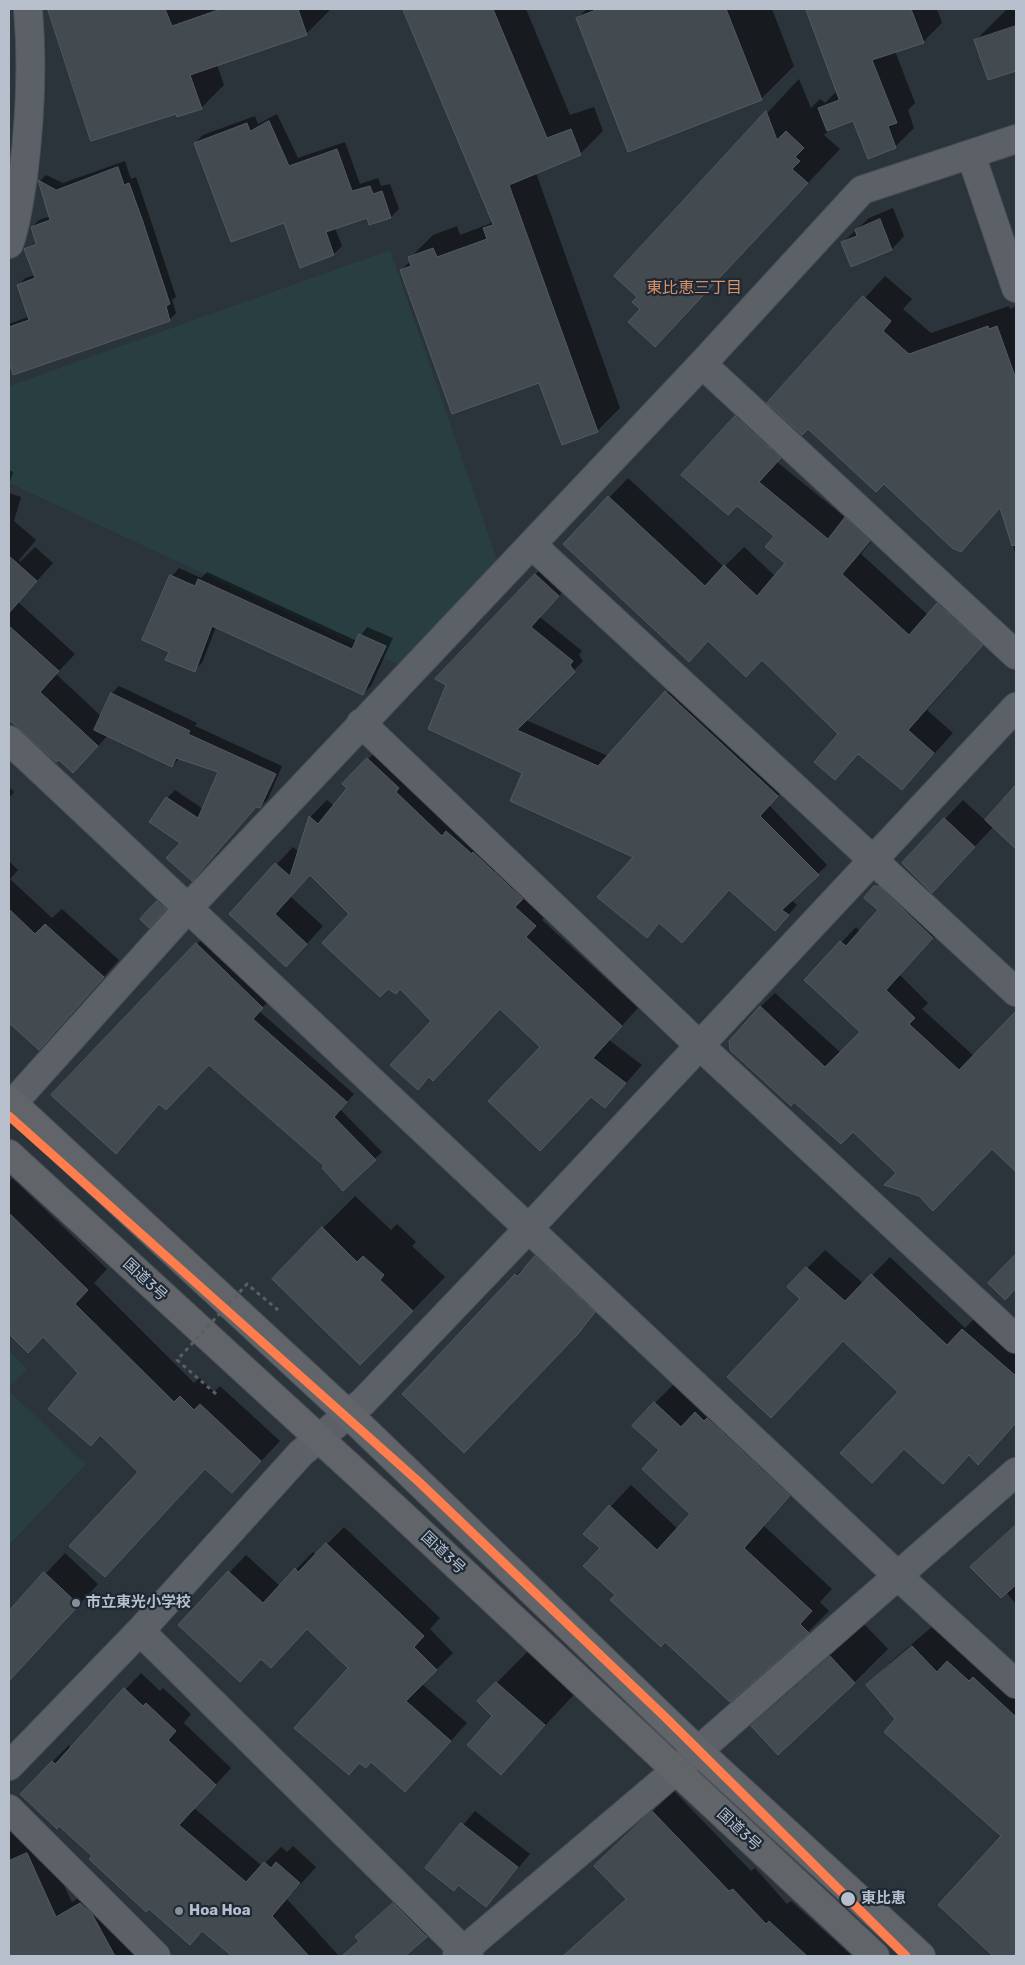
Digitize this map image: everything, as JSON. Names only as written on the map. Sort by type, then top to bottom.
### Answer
[{"type":"highway","name":"国道3号","points":[[11,1101],[356,1408],[697,1750],[921,1956]]},
{"type":"highway","name":"国道3号","points":[[9,1154],[874,1956]]},
{"type":"street","points":[[9,244],[20,198],[32,78],[28,9]]},
{"type":"street","points":[[11,1101],[188,908],[702,364],[862,190],[1016,139]]},
{"type":"street","points":[[970,155],[1016,288]]},
{"type":"street","points":[[702,364],[1016,655]]},
{"type":"street","points":[[532,545],[1016,992]]},
{"type":"street","points":[[9,1766],[140,1631],[300,1453],[356,1408],[530,1228],[1016,707]]},
{"type":"street","points":[[361,723],[700,1046],[1016,1339]]},
{"type":"street","points":[[9,740],[898,1576],[1016,1684]]},
{"type":"street","points":[[140,1631],[463,1954],[1016,1472]]},
{"type":"street","points":[[9,1809],[156,1956]]},
{"type":"path","points":[[216,1394],[178,1360],[247,1284],[278,1310]]},
{"type":"green space","points":[[390,250],[498,562],[401,666],[9,483],[9,386]]},
{"type":"green space","points":[[9,1351],[27,1369],[9,1388]]},
{"type":"green space","points":[[9,1391],[86,1464],[9,1545]]},
{"type":"building","points":[[48,9],[165,9],[172,26],[221,9],[298,9],[307,35],[190,75],[202,109],[177,117],[176,114],[91,141]]},
{"type":"building","points":[[403,9],[493,9],[547,138],[571,129],[581,155],[509,185],[598,432],[562,445],[539,383],[452,414],[400,270],[411,266],[408,257],[433,248],[437,257],[487,239],[483,228],[493,225]]},
{"type":"building","points":[[599,9],[726,9],[762,100],[628,152],[576,18]]},
{"type":"building","points":[[806,9],[911,9],[924,43],[872,60],[897,123],[888,126],[896,148],[868,159],[853,121],[827,131],[818,108],[839,100]]},
{"type":"building","points":[[1016,26],[1016,71],[988,80],[974,40]]},
{"type":"building","points":[[766,111],[777,140],[786,131],[804,148],[795,157],[800,161],[792,169],[808,183],[655,347],[628,322],[640,309],[632,302],[637,297],[614,276]]},
{"type":"building","points":[[269,121],[289,166],[337,149],[352,191],[370,186],[373,194],[382,191],[391,218],[369,225],[367,218],[326,232],[334,255],[300,268],[284,223],[231,242],[194,143],[247,123],[250,131]]},
{"type":"building","points":[[118,167],[124,185],[129,183],[143,222],[170,304],[166,306],[170,321],[13,375],[9,361],[9,327],[29,320],[17,285],[35,278],[24,249],[36,244],[31,227],[50,220],[38,180],[56,190]]},
{"type":"building","points":[[880,219],[892,250],[851,267],[841,242],[857,236],[855,230]]},
{"type":"building","points":[[863,296],[891,321],[883,331],[909,354],[988,326],[989,329],[997,326],[1016,379],[1016,545],[1012,546],[1000,508],[961,552],[952,548],[884,484],[876,492],[808,429],[802,435],[767,403]]},
{"type":"building","points":[[735,416],[781,458],[759,482],[828,539],[845,517],[870,541],[842,574],[909,635],[937,603],[983,645],[908,730],[934,753],[902,790],[858,754],[835,780],[814,762],[838,734],[762,660],[746,677],[708,641],[689,662],[563,544],[608,496],[705,586],[724,565],[757,596],[785,563],[765,547],[774,536],[737,506],[728,515],[681,475]]},
{"type":"building","points":[[9,556],[37,581],[9,613]]},
{"type":"building","points":[[535,574],[559,596],[531,627],[573,661],[570,665],[575,672],[517,730],[598,766],[665,691],[778,796],[760,816],[819,875],[782,910],[789,915],[775,931],[729,890],[682,943],[659,923],[647,938],[597,897],[633,857],[510,801],[522,773],[428,729],[446,685],[435,679]]},
{"type":"building","points":[[170,575],[195,586],[198,579],[352,649],[359,634],[386,646],[363,695],[212,626],[195,672],[165,660],[169,652],[142,640]]},
{"type":"building","points":[[9,626],[59,671],[40,692],[98,746],[73,773],[59,760],[56,762],[9,720]]},
{"type":"building","points":[[111,693],[190,731],[188,734],[276,774],[260,808],[256,807],[192,881],[166,858],[180,843],[149,822],[166,797],[198,818],[218,772],[176,758],[172,767],[94,730]]},
{"type":"building","points":[[367,758],[399,788],[396,792],[442,836],[446,831],[472,854],[473,852],[523,899],[515,907],[536,926],[526,937],[622,1026],[593,1058],[626,1083],[605,1108],[591,1097],[540,1151],[488,1101],[540,1047],[500,1009],[433,1081],[429,1077],[418,1090],[390,1065],[431,1021],[400,989],[396,994],[388,989],[380,997],[322,943],[349,914],[310,875],[275,914],[307,944],[286,967],[229,914],[275,863],[290,876],[309,816],[318,824],[347,788],[342,784]]},
{"type":"building","points":[[1016,785],[1016,849],[985,820]]},
{"type":"building","points":[[944,818],[975,847],[932,893],[902,863]]},
{"type":"building","points":[[874,886],[879,886],[933,938],[886,990],[915,1018],[909,1024],[959,1070],[1016,1011],[1016,1172],[992,1149],[933,1211],[919,1196],[884,1185],[896,1173],[853,1132],[841,1144],[794,1102],[791,1106],[730,1050],[729,1041],[760,1006],[825,1067],[860,1032],[804,980],[840,941],[846,946],[878,910],[864,898]]},
{"type":"building","points":[[157,901],[166,909],[149,928],[140,919]]},
{"type":"building","points":[[9,909],[35,934],[45,924],[104,977],[39,1050],[9,1023]]},
{"type":"building","points":[[196,943],[263,1008],[253,1019],[347,1102],[334,1117],[376,1160],[343,1191],[322,1168],[324,1166],[209,1065],[166,1110],[159,1104],[116,1154],[51,1095]]},
{"type":"building","points":[[9,1213],[88,1290],[75,1304],[174,1402],[180,1396],[194,1410],[200,1404],[261,1461],[232,1493],[205,1469],[105,1577],[69,1546],[138,1472],[100,1435],[91,1446],[48,1409],[78,1373],[43,1337],[28,1353],[9,1334]]},
{"type":"building","points":[[322,1227],[357,1262],[363,1256],[384,1275],[380,1280],[413,1311],[360,1365],[272,1279]]},
{"type":"building","points":[[1016,1254],[1016,1288],[1005,1300],[988,1283]]},
{"type":"building","points":[[535,1256],[595,1312],[578,1334],[464,1453],[402,1394],[515,1274],[517,1276]]},
{"type":"building","points":[[806,1267],[845,1301],[871,1274],[947,1345],[962,1329],[1016,1376],[1016,1423],[978,1465],[969,1455],[943,1484],[904,1449],[872,1483],[840,1453],[898,1392],[843,1341],[771,1418],[727,1377],[800,1299],[787,1287]]},
{"type":"building","points":[[654,1402],[681,1427],[695,1412],[704,1421],[707,1418],[790,1496],[744,1548],[812,1611],[800,1624],[809,1633],[730,1702],[665,1642],[661,1647],[610,1600],[615,1595],[583,1566],[600,1548],[583,1534],[609,1505],[657,1550],[690,1514],[642,1469],[659,1450],[632,1426]]},
{"type":"building","points":[[1016,1525],[1016,1585],[1001,1598],[970,1567]]},
{"type":"building","points":[[326,1543],[424,1636],[414,1647],[437,1670],[406,1701],[451,1741],[405,1792],[371,1762],[366,1768],[359,1763],[349,1775],[294,1728],[348,1668],[307,1629],[271,1668],[261,1659],[240,1682],[178,1625],[228,1571],[263,1603],[295,1568],[298,1572]]},
{"type":"building","points":[[44,1572],[79,1605],[9,1681],[9,1611]]},
{"type":"building","points":[[912,1646],[937,1672],[947,1661],[969,1681],[973,1677],[1016,1717],[1016,1956],[993,1956],[938,1905],[1001,1836],[884,1732],[895,1719],[866,1685]]},
{"type":"building","points":[[830,1656],[855,1683],[778,1755],[751,1726]]},
{"type":"building","points":[[496,1682],[545,1725],[501,1775],[467,1745],[492,1716],[477,1701]]},
{"type":"building","points":[[124,1688],[143,1706],[146,1703],[176,1731],[168,1740],[216,1785],[179,1825],[246,1882],[264,1862],[271,1868],[276,1862],[300,1883],[272,1916],[309,1956],[232,1956],[202,1931],[190,1945],[149,1909],[146,1912],[89,1859],[92,1856],[59,1826],[57,1829],[20,1794],[52,1761],[55,1764]]},
{"type":"building","points":[[652,1811],[729,1891],[733,1889],[766,1924],[769,1921],[807,1956],[563,1956],[626,1899],[594,1866]]},
{"type":"building","points":[[461,1823],[518,1867],[486,1907],[458,1885],[454,1891],[425,1868]]},
{"type":"building","points":[[27,1853],[56,1917],[80,1903],[92,1914],[115,1956],[9,1956],[9,1861]]},
{"type":"building","points":[[393,1903],[427,1937],[405,1956],[342,1956],[359,1941],[355,1937]]},
{"type":"transit line","points":[[9,1116],[419,1482],[665,1717],[906,1956]]},
{"type":"place","name":"市立東光小学校","points":[[76,1603]]},
{"type":"place","name":"東比恵","points":[[848,1899]]},
{"type":"place","name":"Hoa Hoa","points":[[179,1911]]},
{"type":"district","name":"東比恵三丁目","points":[[694,288]]}]
